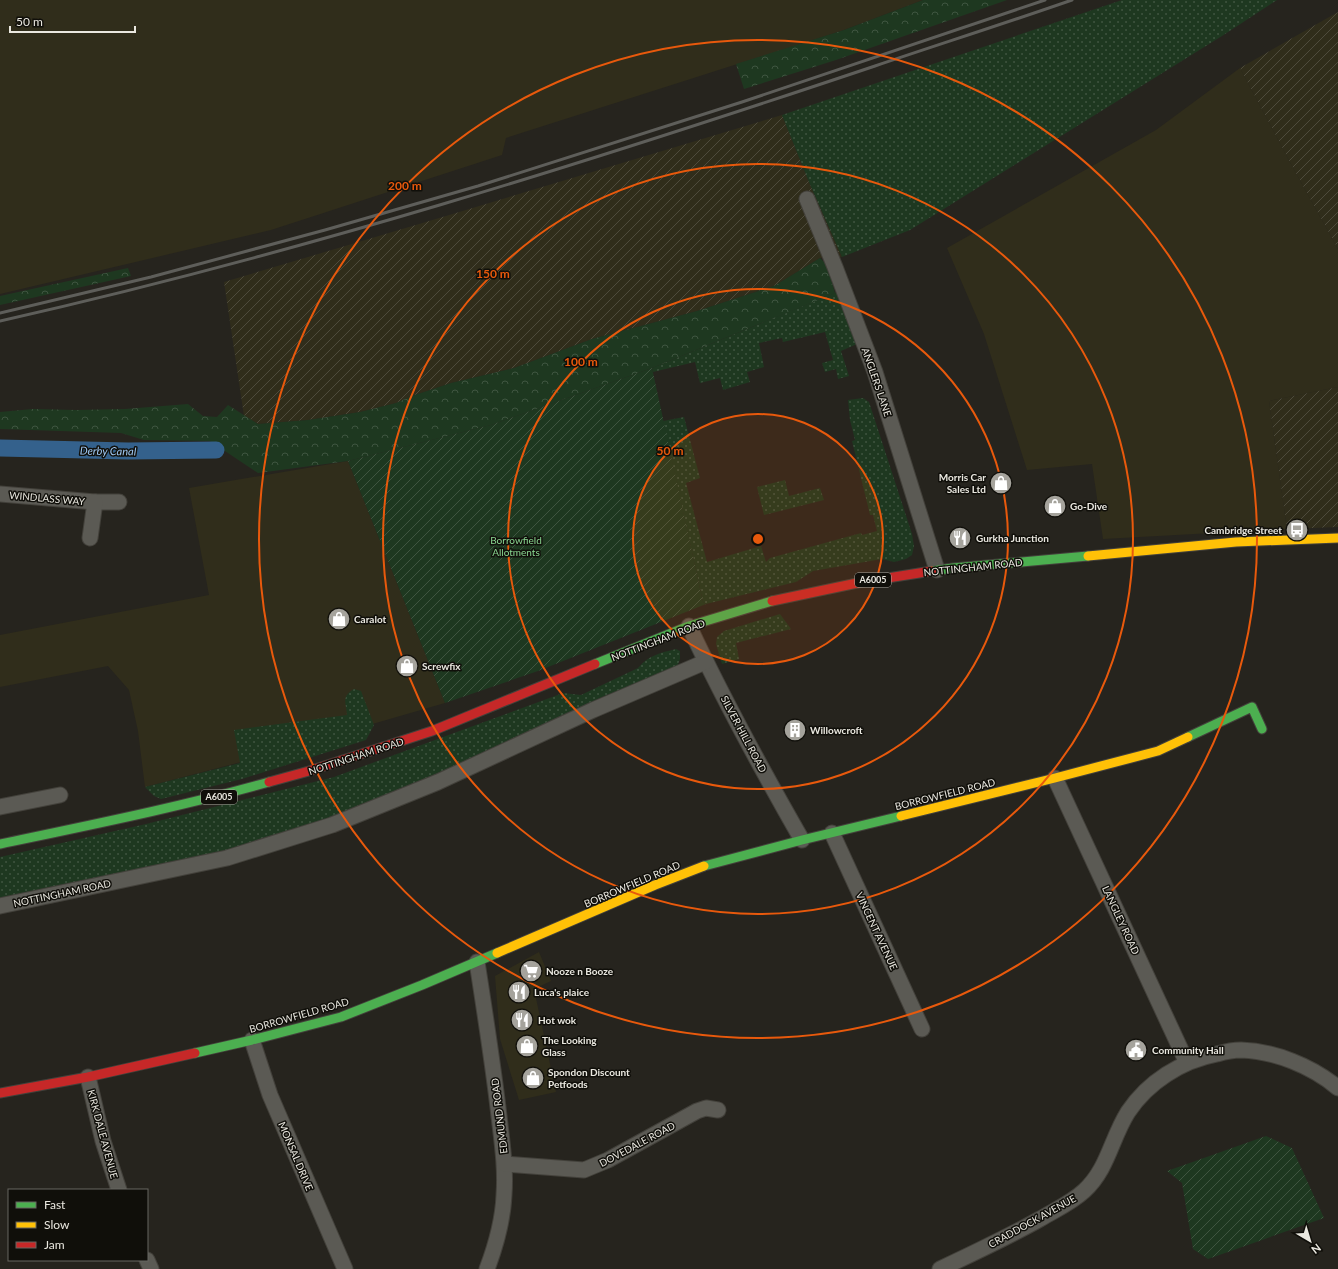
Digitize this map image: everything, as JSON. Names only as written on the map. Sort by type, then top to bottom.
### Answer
[{"type":"main road","name":"NOTTINGHAM ROAD","points":[[0,844],[206,800],[309,771],[432,730],[689,626],[784,598],[862,582],[937,570],[1236,542],[1338,538]]},
{"type":"main road","name":"BORROWFIELD ROAD","points":[[0,1093],[88,1077],[252,1040],[341,1017],[422,985],[655,885],[701,867],[802,840],[1055,778],[1158,751],[1252,707],[1262,729]]},
{"type":"street","name":"ANGLERS LANE","points":[[807,199],[835,267],[874,372],[937,570]]},
{"type":"street","name":"WINDLASS WAY","points":[[0,494],[95,502],[119,502]]},
{"type":"street","name":"WINDLASS WAY","points":[[90,538],[95,502]]},
{"type":"street","name":"SILVER HILL ROAD","points":[[689,626],[752,751],[802,840]]},
{"type":"street","name":"NOTTINGHAM ROAD","points":[[0,906],[228,858],[332,825],[438,782],[593,710],[706,662]]},
{"type":"street","name":"LANGLEY ROAD","points":[[1055,778],[1187,1063]]},
{"type":"street","points":[[0,807],[60,795]]},
{"type":"street","name":"VINCENT AVENUE","points":[[832,833],[922,1028]]},
{"type":"street","name":"EDMUND ROAD","points":[[477,962],[493,1063],[505,1164],[502,1213],[496,1244],[488,1269]]},
{"type":"street","name":"MONSAL DRIVE","points":[[252,1040],[270,1095],[345,1269]]},
{"type":"street","name":"CRADDOCK AVENUE","points":[[940,1269],[1035,1222],[1083,1192],[1100,1171],[1117,1133],[1134,1105],[1145,1092],[1157,1082],[1187,1063],[1210,1055],[1241,1050],[1277,1056],[1303,1065],[1325,1078],[1338,1088]]},
{"type":"street","name":"KIRK DALE AVENUE","points":[[88,1077],[103,1141],[119,1189]]},
{"type":"street","name":"DOVEDALE ROAD","points":[[505,1164],[584,1170],[608,1160],[697,1111],[706,1108],[718,1110]]},
{"type":"shaded area","points":[[0,0],[923,0],[844,30],[506,138],[502,155],[271,230],[0,294]]},
{"type":"shaded area","points":[[1338,12],[1338,249],[1240,68]]},
{"type":"shaded area","points":[[1240,68],[1338,249],[1338,387],[1269,401],[1287,529],[1103,539],[1092,464],[1027,470],[984,334],[947,248],[1156,130]]},
{"type":"shaded area","points":[[782,115],[809,182],[842,257],[820,258],[774,286],[697,311],[592,339],[514,368],[451,383],[396,403],[360,412],[308,420],[258,424],[244,416],[224,282]]},
{"type":"shaded area","points":[[1338,387],[1338,527],[1287,529],[1269,401]]},
{"type":"shaded area","points":[[348,461],[445,703],[241,762],[145,787],[138,731],[129,690],[108,666],[0,687],[0,635],[209,595],[189,488]]},
{"type":"shaded area","points":[[539,952],[551,981],[534,989],[556,1092],[519,1100],[500,1039],[495,976]]},
{"type":"green space","points":[[923,0],[1007,0],[836,60],[744,89],[736,64],[844,30]]},
{"type":"green space","points":[[1122,0],[1277,0],[1222,36],[910,230],[842,257],[809,182],[782,115]]},
{"type":"green space","points":[[820,258],[827,265],[835,293],[652,368],[491,425],[348,461],[258,473],[210,441],[144,440],[121,433],[0,429],[0,412],[33,409],[125,409],[188,404],[203,416],[217,417],[228,405],[258,424],[308,420],[360,412],[396,403],[451,383],[514,368],[592,339],[697,311],[774,286]]},
{"type":"green space","points":[[128,268],[131,276],[0,305],[0,296]]},
{"type":"green space","points":[[837,292],[857,344],[841,351],[849,376],[838,379],[836,369],[825,372],[822,363],[833,360],[825,332],[783,342],[782,338],[759,343],[764,367],[747,372],[750,382],[723,390],[720,378],[700,383],[695,362],[653,372],[652,368]]},
{"type":"green space","name":"Borrowfield Allotments","points":[[652,368],[703,602],[706,604],[538,671],[445,703],[348,461],[491,425]]},
{"type":"green space","points":[[863,398],[869,402],[912,534],[914,546],[912,555],[906,559],[894,562],[882,559],[813,571],[796,582],[706,604],[703,602],[663,421],[684,417],[700,478],[686,483],[707,562],[761,546],[766,562],[770,558],[861,533],[862,535],[877,531],[873,515],[870,515],[852,441],[855,440],[850,420],[848,400]]},
{"type":"green space","points":[[785,480],[789,496],[820,488],[824,500],[764,515],[757,487]]},
{"type":"green space","points":[[780,614],[791,629],[736,643],[739,659],[722,664],[716,644],[717,637],[724,631]]},
{"type":"green space","points":[[676,649],[680,651],[680,659],[677,667],[602,697],[381,800],[305,827],[214,855],[0,899],[0,857],[146,824],[334,777],[563,693],[581,695],[638,668],[646,660],[655,655]]},
{"type":"green space","points":[[354,689],[361,691],[374,725],[366,740],[242,779],[161,799],[154,796],[145,787],[240,763],[234,730],[347,715],[345,700],[347,695]]},
{"type":"green space","points":[[1266,1136],[1292,1148],[1324,1218],[1208,1259],[1193,1249],[1182,1183],[1167,1171]]},
{"type":"waterway","name":"Derby Canal","points":[[0,448],[128,451],[216,450]]},
{"type":"railway","points":[[0,313],[151,277],[325,230],[478,186],[742,102],[1045,0]]},
{"type":"railway","points":[[0,321],[221,267],[440,205],[549,172],[767,102],[1072,0]]},
{"type":"traffic: fast","points":[[932,571],[1088,556]]},
{"type":"traffic: fast","points":[[595,664],[689,626],[772,601]]},
{"type":"traffic: fast","points":[[1188,737],[1252,707],[1262,729]]},
{"type":"traffic: fast","points":[[0,844],[169,808],[269,782]]},
{"type":"traffic: fast","points":[[704,866],[901,816]]},
{"type":"traffic: fast","points":[[195,1053],[341,1017],[497,953]]},
{"type":"traffic: slow","points":[[1088,556],[1236,542],[1338,538]]},
{"type":"traffic: slow","points":[[901,816],[1158,751],[1188,737]]},
{"type":"traffic: slow","points":[[497,953],[655,885],[704,866]]},
{"type":"traffic: jam","points":[[772,601],[862,582],[932,571]]},
{"type":"traffic: jam","points":[[269,782],[309,771],[432,731],[595,664]]},
{"type":"traffic: jam","points":[[0,1093],[88,1077],[195,1053]]},
{"type":"place","name":"Morris Car Sales Ltd","points":[[1001,483]]},
{"type":"place","name":"Go-Dive","points":[[1055,506]]},
{"type":"place","name":"Cambridge Street","points":[[1297,530]]},
{"type":"place","name":"Gurkha Junction","points":[[960,538]]},
{"type":"place","name":"Caralot","points":[[339,619]]},
{"type":"place","name":"Screwfix","points":[[407,666]]},
{"type":"place","name":"Willowcroft","points":[[795,730]]},
{"type":"place","name":"Nooze n Booze","points":[[531,971]]},
{"type":"place","name":"Luca's plaice","points":[[519,992]]},
{"type":"place","name":"Hot wok","points":[[522,1020]]},
{"type":"place","name":"The Looking Glass","points":[[527,1046]]},
{"type":"place","name":"Community Hall","points":[[1136,1050]]},
{"type":"place","name":"Spondon Discount Petfoods","points":[[533,1078]]}]
